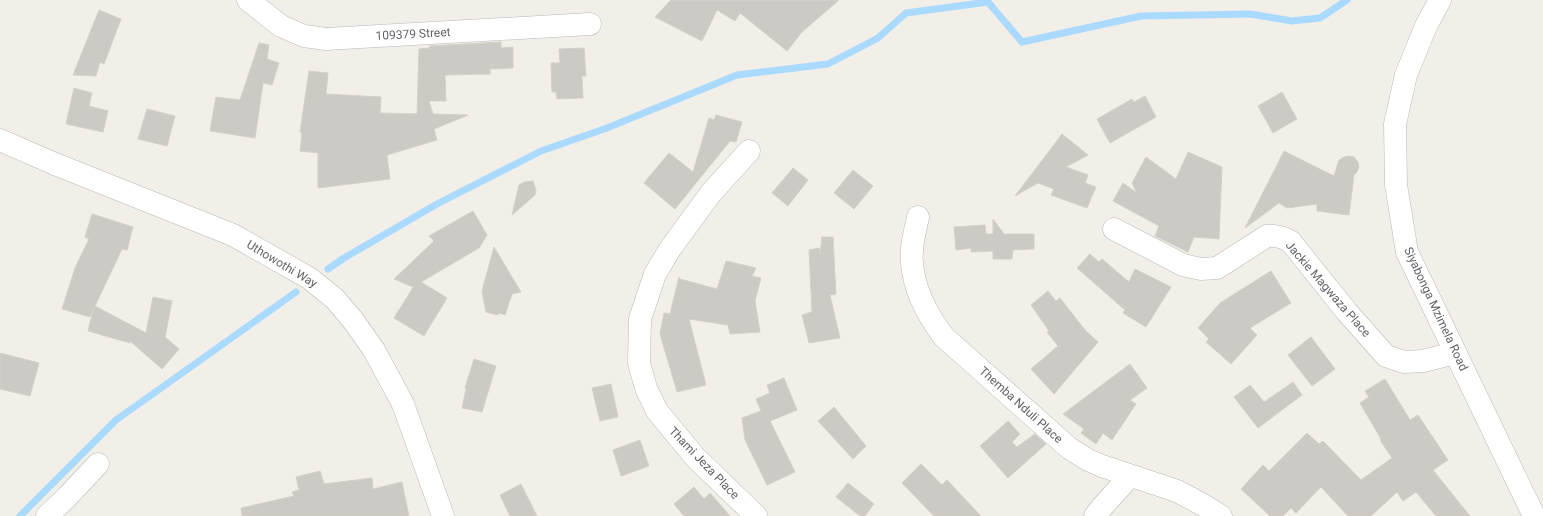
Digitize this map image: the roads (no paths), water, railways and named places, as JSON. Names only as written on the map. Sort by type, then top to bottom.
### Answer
[{"type":"street","name":"109379 Street","points":[[248,0],[281,26],[304,36],[326,38],[590,24]]},
{"type":"street","name":"Siyabonga Mzimela Road","points":[[1440,0],[1426,26],[1406,76],[1395,124],[1396,185],[1407,252],[1534,516]]},
{"type":"street","name":"Uthowothi Way","points":[[0,140],[55,164],[233,235],[310,278],[335,299],[352,319],[374,350],[403,404],[443,516]]},
{"type":"street","name":"Thami Jeza Place","points":[[749,151],[711,193],[670,249],[655,274],[640,319],[639,364],[646,388],[656,411],[695,457],[756,516]]},
{"type":"street","name":"Themba Nduli Place","points":[[918,217],[912,250],[912,263],[917,288],[935,325],[944,337],[1069,448],[1088,460],[1130,476],[1177,491],[1206,506],[1221,516]]},
{"type":"street","name":"Jackie Magwaza Place","points":[[1114,229],[1183,265],[1210,269],[1217,268],[1267,236],[1275,235],[1282,237],[1290,241],[1347,312],[1386,356],[1404,362],[1423,361],[1456,353]]},
{"type":"street","points":[[47,516],[98,464]]},
{"type":"street","points":[[1095,516],[1130,476]]},
{"type":"waterway","points":[[328,269],[344,258],[437,204],[541,151],[607,128],[737,75],[828,64],[878,38],[906,13],[988,2],[1022,42],[1141,16],[1250,14],[1292,21],[1320,18],[1347,0]]},
{"type":"waterway","points":[[20,516],[116,420],[296,292]]}]
